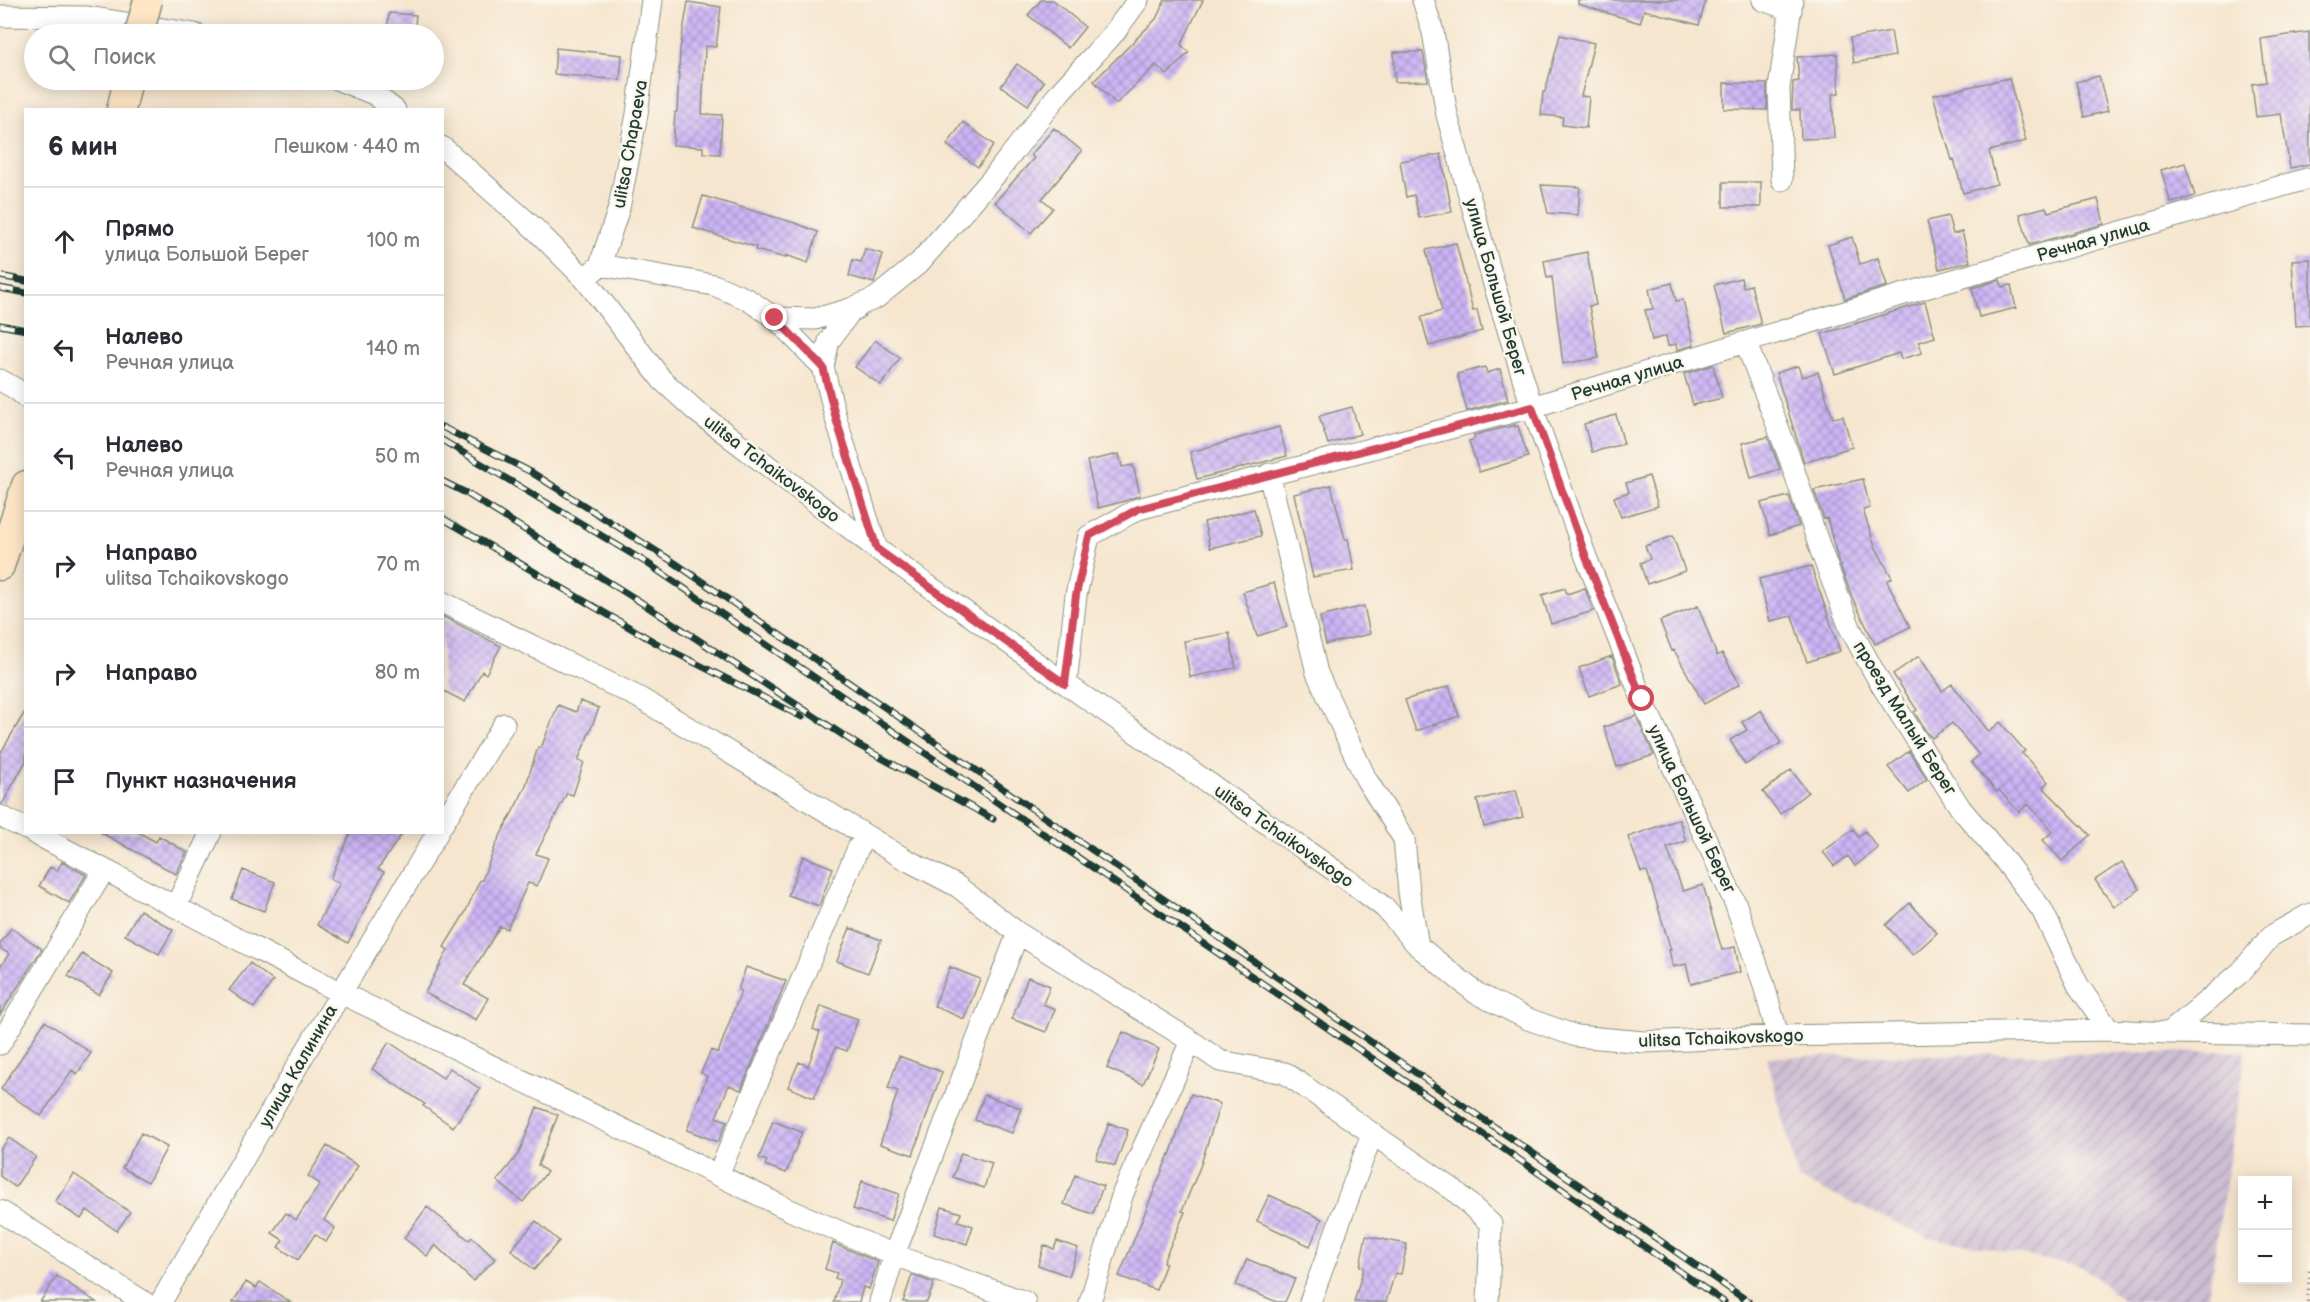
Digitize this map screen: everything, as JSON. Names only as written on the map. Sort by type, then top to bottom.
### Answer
[{"type":"street","points":[[142,24],[148,0]]},
{"type":"street","name":"ulitsa Chapaeva","points":[[592,272],[619,208],[637,114],[652,0]]},
{"type":"street","points":[[877,549],[836,419],[823,367],[829,340],[850,312],[876,298],[926,254],[996,174],[1060,92],[1114,33],[1138,0]]},
{"type":"street","name":"улица Большой Берег","points":[[1423,0],[1433,32],[1447,115],[1493,281],[1532,407],[1586,557],[1642,699],[1736,905],[1763,982],[1778,1036]]},
{"type":"street","points":[[1763,0],[1791,5],[1779,88],[1782,180]]},
{"type":"street","points":[[0,15],[88,17],[131,24]]},
{"type":"street","points":[[121,108],[125,90]]},
{"type":"street","points":[[364,90],[374,94],[392,108]]},
{"type":"street","name":"ulitsa Tchaikovskogo","points":[[444,149],[534,229],[592,272],[662,380],[696,411],[877,549],[1385,908],[1418,946],[1476,993],[1528,1019],[1576,1036],[1644,1042],[1778,1036],[2109,1030],[2169,1034],[2310,1035]]},
{"type":"street","name":"Речная улица","points":[[1065,684],[1076,595],[1089,536],[1138,509],[1532,407],[1917,291],[2310,178]]},
{"type":"street","points":[[592,272],[714,285],[747,299],[775,318],[823,367]]},
{"type":"street","points":[[775,318],[815,319],[850,309],[876,298]]},
{"type":"street","name":"проезд Малый Берег","points":[[1746,343],[1850,628],[1879,681],[1961,809],[2002,857],[2042,910],[2078,985],[2109,1030]]},
{"type":"street","points":[[0,380],[24,395]]},
{"type":"street","points":[[1269,474],[1317,673],[1366,778],[1404,839],[1409,892],[1418,946]]},
{"type":"street","points":[[0,566],[24,491]]},
{"type":"street","points":[[444,603],[638,696],[903,858],[957,886],[1018,933],[1220,1061],[1285,1073],[1455,1191],[1491,1224],[1488,1302]]},
{"type":"street","points":[[444,822],[504,724]]},
{"type":"street","points":[[0,816],[24,828]]},
{"type":"street","points":[[36,834],[341,993],[792,1211],[894,1255],[1025,1302]]},
{"type":"street","points":[[176,906],[210,834]]},
{"type":"street","name":"улица Калинина","points":[[161,1302],[341,993],[437,834]]},
{"type":"street","points":[[718,1174],[859,846]]},
{"type":"street","points":[[0,1044],[104,870]]},
{"type":"street","points":[[2169,1034],[2241,972],[2271,936],[2310,914]]},
{"type":"street","points":[[880,1302],[894,1255],[1018,933]]},
{"type":"street","points":[[1090,1302],[1123,1193],[1191,1041]]},
{"type":"street","points":[[1310,1302],[1372,1134]]},
{"type":"street","points":[[0,1211],[144,1302]]},
{"type":"path","points":[[2308,1302],[2310,1268]]},
{"type":"shaded area","points":[[2246,1051],[2207,1302],[2125,1302],[2083,1267],[1928,1237],[1798,1179],[1767,1057]]},
{"type":"building","points":[[1041,0],[1053,0],[1085,27],[1068,48],[1028,15]]},
{"type":"building","points":[[1165,0],[1203,0],[1181,45],[1189,52],[1167,75],[1156,65],[1116,104],[1094,81],[1156,19]]},
{"type":"building","points":[[1578,0],[1706,0],[1699,25],[1644,10],[1640,23],[1578,4]]},
{"type":"building","points":[[688,2],[721,7],[716,47],[705,46],[702,114],[722,115],[720,154],[703,153],[703,147],[673,145],[680,49]]},
{"type":"building","points":[[389,13],[416,15],[415,24],[388,24]]},
{"type":"building","points":[[1891,31],[1895,56],[1854,63],[1850,38]]},
{"type":"building","points":[[2309,32],[2310,164],[2290,168],[2281,114],[2256,117],[2252,84],[2266,82],[2261,39]]},
{"type":"building","points":[[1560,35],[1594,43],[1581,96],[1589,97],[1586,128],[1562,125],[1563,117],[1541,115],[1543,92],[1545,92]]},
{"type":"building","points":[[556,48],[622,55],[620,80],[554,74]]},
{"type":"building","points":[[1394,52],[1423,52],[1428,81],[1395,82]]},
{"type":"building","points":[[1837,54],[1839,93],[1832,94],[1834,138],[1801,139],[1800,110],[1792,110],[1793,82],[1799,81],[1797,57]]},
{"type":"building","points":[[1017,64],[1044,82],[1028,105],[1001,86]]},
{"type":"building","points":[[2099,76],[2108,111],[2084,117],[2076,82]]},
{"type":"building","points":[[2009,78],[2026,141],[1989,151],[1997,184],[1963,193],[1933,95]]},
{"type":"building","points":[[1724,83],[1767,84],[1767,110],[1724,109]]},
{"type":"building","points":[[963,122],[994,145],[978,167],[947,145]]},
{"type":"building","points":[[1054,128],[1082,151],[1042,199],[1053,208],[1031,233],[995,202],[1034,158],[1031,155]]},
{"type":"building","points":[[1441,154],[1452,212],[1419,218],[1414,195],[1406,197],[1400,161]]},
{"type":"building","points":[[2185,163],[2195,196],[2171,203],[2161,170]]},
{"type":"building","points":[[1723,182],[1761,182],[1761,207],[1723,207]]},
{"type":"building","points":[[1541,185],[1580,187],[1578,215],[1548,213]]},
{"type":"building","points":[[703,196],[818,232],[808,263],[786,255],[786,258],[755,250],[756,247],[693,228]]},
{"type":"building","points":[[2098,199],[2104,224],[2029,245],[2020,214],[2046,207],[2048,212]]},
{"type":"building","points":[[1948,216],[1953,234],[1962,232],[1970,262],[1939,269],[1927,221]]},
{"type":"building","points":[[1852,237],[1860,264],[1878,258],[1887,286],[1845,299],[1828,245]]},
{"type":"building","points":[[1456,243],[1473,311],[1477,310],[1482,331],[1429,346],[1421,317],[1442,311],[1426,250]]},
{"type":"building","points":[[865,249],[883,254],[874,283],[849,276],[853,260],[861,262]]},
{"type":"building","points":[[1587,252],[1596,305],[1589,306],[1599,358],[1563,364],[1552,277],[1547,278],[1544,261]]},
{"type":"building","points":[[2310,259],[2310,325],[2296,326],[2292,260]]},
{"type":"building","points":[[1741,278],[1743,287],[1751,285],[1761,324],[1726,333],[1714,285]]},
{"type":"building","points":[[2000,280],[2002,287],[2011,285],[2016,308],[1979,317],[1972,288]]},
{"type":"building","points":[[1672,283],[1676,301],[1683,300],[1694,345],[1677,350],[1676,344],[1668,346],[1666,336],[1652,340],[1645,310],[1653,309],[1649,289]]},
{"type":"building","points":[[1925,302],[1935,337],[1919,342],[1922,353],[1901,359],[1899,353],[1835,374],[1822,334]]},
{"type":"building","points":[[875,340],[900,358],[881,385],[855,367]]},
{"type":"building","points":[[1713,365],[1722,398],[1693,405],[1684,374]]},
{"type":"building","points":[[1798,366],[1802,377],[1818,372],[1833,418],[1843,416],[1852,447],[1804,462],[1776,373]]},
{"type":"building","points":[[1485,367],[1487,373],[1500,369],[1508,400],[1467,411],[1457,374]]},
{"type":"building","points":[[1352,407],[1360,434],[1328,444],[1319,416]]},
{"type":"building","points":[[1616,415],[1624,444],[1592,452],[1584,424]]},
{"type":"building","points":[[1515,425],[1515,427],[1518,426],[1528,457],[1479,472],[1469,441],[1475,439],[1474,435]]},
{"type":"building","points":[[1279,427],[1287,456],[1197,479],[1190,452]]},
{"type":"building","points":[[1768,437],[1780,469],[1751,478],[1742,443]]},
{"type":"building","points":[[1119,454],[1122,467],[1133,465],[1140,495],[1098,508],[1087,461]]},
{"type":"building","points":[[1649,476],[1658,506],[1621,517],[1614,497],[1629,492],[1626,483]]},
{"type":"building","points":[[1863,479],[1870,508],[1863,510],[1875,546],[1892,578],[1887,581],[1910,627],[1875,644],[1852,597],[1838,560],[1827,518],[1824,519],[1814,490]]},
{"type":"building","points":[[1331,485],[1345,539],[1348,539],[1354,570],[1313,577],[1294,494]]},
{"type":"building","points":[[1789,496],[1799,526],[1770,535],[1761,503]]},
{"type":"building","points":[[1254,509],[1261,536],[1210,548],[1204,522]]},
{"type":"building","points":[[1673,536],[1685,571],[1647,584],[1640,563],[1650,559],[1645,546]]},
{"type":"building","points":[[1811,566],[1840,651],[1807,662],[1792,616],[1770,621],[1759,579]]},
{"type":"building","points":[[1274,583],[1287,627],[1257,636],[1243,592]]},
{"type":"building","points":[[1565,588],[1567,594],[1585,588],[1593,611],[1551,624],[1542,595]]},
{"type":"building","points":[[1364,606],[1370,634],[1326,644],[1320,617]]},
{"type":"building","points":[[1698,606],[1717,656],[1722,653],[1740,684],[1704,704],[1674,650],[1672,651],[1660,621]]},
{"type":"building","points":[[444,617],[501,646],[486,674],[482,671],[465,702],[444,691]]},
{"type":"building","points":[[1229,633],[1236,668],[1190,677],[1184,641]]},
{"type":"building","points":[[1612,656],[1622,684],[1589,696],[1579,668]]},
{"type":"building","points":[[1919,656],[1942,691],[1952,684],[1989,732],[2000,722],[2025,751],[2022,753],[2048,782],[2043,787],[2090,835],[2062,861],[2043,840],[2053,831],[2028,804],[2019,812],[1999,790],[1997,792],[1971,762],[1979,755],[1952,723],[1932,738],[1927,733],[1914,712],[1917,710],[1893,674]]},
{"type":"building","points":[[1449,686],[1459,716],[1416,731],[1405,700]]},
{"type":"building","points":[[580,701],[599,708],[578,761],[584,762],[573,795],[567,793],[536,854],[548,858],[537,886],[528,883],[507,929],[500,926],[464,985],[488,998],[476,1020],[425,993],[448,950],[444,947],[482,880],[497,842],[525,788],[538,747],[541,748],[558,705],[576,712]]},
{"type":"building","points":[[1761,710],[1781,743],[1745,765],[1730,740],[1747,730],[1742,722]]},
{"type":"building","points":[[24,713],[24,765],[2,804],[0,803],[0,754]]},
{"type":"building","points":[[1636,716],[1654,755],[1617,767],[1604,727]]},
{"type":"building","points":[[1909,751],[1927,779],[1909,793],[1888,767]]},
{"type":"building","points":[[1791,770],[1808,792],[1780,814],[1763,792]]},
{"type":"building","points":[[1516,790],[1523,817],[1484,827],[1477,800]]},
{"type":"building","points":[[1679,819],[1686,841],[1667,848],[1683,891],[1703,885],[1722,950],[1735,947],[1740,972],[1691,984],[1686,964],[1673,967],[1669,950],[1671,950],[1647,871],[1641,872],[1628,837]]},
{"type":"building","points":[[1853,829],[1858,837],[1865,831],[1878,848],[1855,866],[1848,856],[1834,866],[1823,852]]},
{"type":"building","points":[[104,834],[142,834],[156,842],[159,836],[187,852],[176,874]]},
{"type":"building","points":[[350,834],[402,834],[378,869],[384,872],[348,943],[317,925],[340,883],[330,879]]},
{"type":"building","points":[[803,856],[833,868],[819,906],[788,895]]},
{"type":"building","points":[[62,862],[86,875],[69,903],[39,886],[50,867],[57,871]]},
{"type":"building","points":[[2122,862],[2140,889],[2114,907],[2095,880]]},
{"type":"building","points":[[243,870],[275,882],[264,911],[232,899]]},
{"type":"building","points":[[1910,903],[1937,933],[1913,955],[1886,925]]},
{"type":"building","points":[[140,910],[173,930],[159,954],[125,935]]},
{"type":"building","points":[[11,928],[42,949],[0,1015],[0,967],[9,954],[0,948],[0,944]]},
{"type":"building","points":[[850,928],[881,940],[868,973],[837,961]]},
{"type":"building","points":[[82,954],[113,973],[99,995],[68,976]]},
{"type":"building","points":[[250,963],[273,981],[254,1008],[229,990]]},
{"type":"building","points":[[746,967],[786,981],[741,1090],[729,1085],[716,1117],[727,1121],[718,1142],[687,1130],[707,1076],[701,1073],[711,1050],[718,1053],[741,991],[738,990]]},
{"type":"building","points":[[950,967],[980,979],[964,1019],[934,1006]]},
{"type":"building","points":[[1028,977],[1050,986],[1043,1004],[1055,1009],[1046,1032],[1012,1019]]},
{"type":"building","points":[[821,1006],[858,1019],[847,1051],[836,1047],[814,1098],[788,1087],[799,1062],[808,1066],[820,1032],[813,1029]]},
{"type":"building","points":[[45,1021],[91,1053],[77,1074],[72,1070],[41,1116],[1,1089]]},
{"type":"building","points":[[1123,1032],[1159,1049],[1143,1084],[1107,1068]]},
{"type":"building","points":[[389,1042],[443,1078],[450,1068],[480,1089],[453,1127],[423,1106],[425,1104],[372,1069]]},
{"type":"building","points":[[899,1056],[942,1072],[913,1155],[880,1144],[898,1091],[888,1088]]},
{"type":"building","points":[[1191,1094],[1220,1104],[1200,1167],[1182,1211],[1185,1212],[1163,1262],[1166,1263],[1156,1290],[1119,1276],[1170,1155]]},
{"type":"building","points":[[984,1095],[1021,1108],[1012,1133],[975,1120]]},
{"type":"building","points":[[537,1107],[558,1115],[538,1165],[547,1172],[523,1202],[497,1181],[519,1153]]},
{"type":"building","points":[[773,1121],[802,1132],[786,1173],[765,1165],[767,1161],[759,1158]]},
{"type":"building","points":[[1109,1123],[1128,1130],[1115,1166],[1096,1159]]},
{"type":"building","points":[[141,1133],[167,1147],[148,1182],[122,1168]]},
{"type":"building","points":[[9,1138],[36,1157],[15,1187],[0,1176],[0,1150]]},
{"type":"building","points":[[327,1146],[358,1166],[324,1220],[335,1228],[326,1242],[315,1234],[298,1260],[278,1247],[283,1240],[272,1233],[286,1213],[296,1220],[320,1184],[308,1176]]},
{"type":"building","points":[[961,1153],[992,1163],[984,1188],[953,1177]]},
{"type":"building","points":[[74,1174],[130,1212],[117,1231],[87,1210],[81,1219],[55,1202]]},
{"type":"building","points":[[1075,1175],[1103,1186],[1093,1214],[1064,1204]]},
{"type":"building","points":[[862,1181],[899,1194],[890,1221],[853,1209]]},
{"type":"building","points":[[1269,1195],[1322,1219],[1310,1246],[1257,1221]]},
{"type":"building","points":[[427,1207],[469,1240],[472,1237],[495,1259],[473,1281],[435,1245],[427,1256],[404,1238]]},
{"type":"building","points":[[942,1207],[961,1213],[958,1221],[973,1226],[967,1244],[934,1234]]},
{"type":"building","points":[[536,1221],[559,1241],[534,1270],[511,1250]]},
{"type":"building","points":[[1366,1236],[1407,1244],[1401,1274],[1395,1273],[1386,1302],[1354,1302],[1364,1267],[1360,1266]]},
{"type":"building","points":[[1057,1241],[1078,1248],[1069,1276],[1038,1265],[1044,1245],[1054,1249]]},
{"type":"building","points":[[833,1243],[878,1262],[869,1289],[863,1287],[859,1302],[834,1302],[840,1280],[835,1278],[837,1273],[825,1269]]},
{"type":"building","points":[[1247,1259],[1295,1279],[1285,1302],[1277,1302],[1236,1285]]},
{"type":"building","points":[[912,1275],[934,1283],[927,1302],[903,1302]]},
{"type":"building","points":[[57,1276],[96,1302],[40,1302]]},
{"type":"building","points":[[246,1282],[256,1288],[260,1282],[290,1302],[233,1302]]},
{"type":"railway","points":[[0,276],[24,281]]},
{"type":"railway","points":[[0,288],[24,293]]},
{"type":"railway","points":[[0,325],[24,330]]},
{"type":"railway","points":[[444,428],[531,472],[675,563],[1749,1302]]},
{"type":"railway","points":[[444,441],[647,563],[1455,1115],[1724,1302]]},
{"type":"railway","points":[[444,482],[466,493],[639,601],[858,745],[993,819]]},
{"type":"railway","points":[[444,519],[658,644],[802,717]]},
{"type":"route","points":[[775,318],[823,367],[836,419],[877,549],[1065,684],[1076,595],[1089,536],[1138,509],[1532,407],[1586,557],[1642,699]]}]
